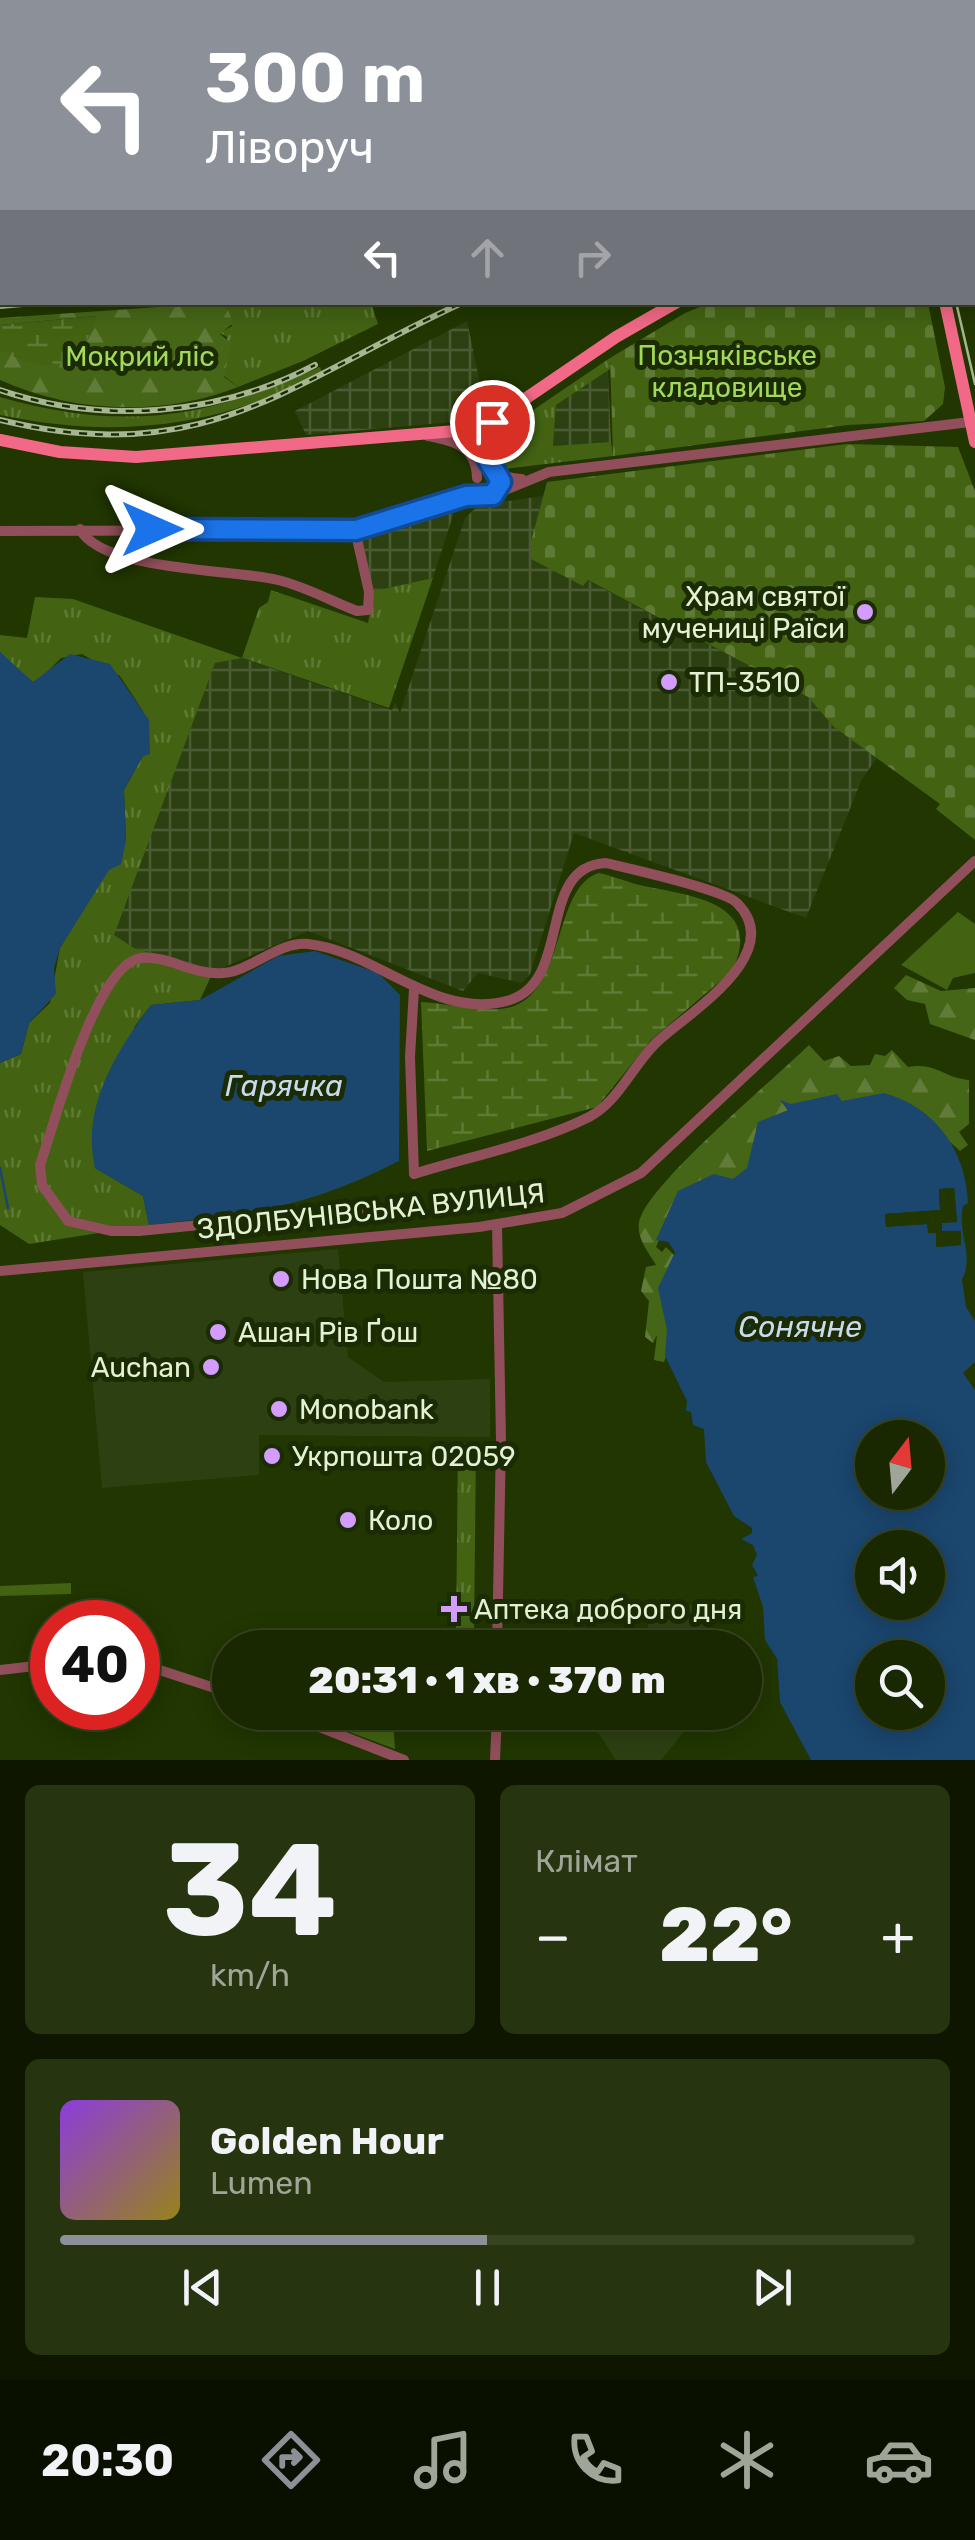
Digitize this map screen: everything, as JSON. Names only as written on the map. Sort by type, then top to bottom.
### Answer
[{"type":"main road","points":[[0,440],[60,452],[136,457],[427,435],[492,422],[616,336],[672,305]]},
{"type":"main road","points":[[937,305],[961,411],[973,421]]},
{"type":"main road","points":[[946,305],[975,442]]},
{"type":"main road","points":[[959,373],[975,394]]},
{"type":"street","points":[[0,531],[356,530],[466,496],[494,493],[526,479],[592,466],[973,421]]},
{"type":"street","points":[[492,422],[483,447],[501,482],[494,493]]},
{"type":"street","points":[[427,435],[467,447],[476,463],[481,493],[494,493]]},
{"type":"street","points":[[466,496],[477,480],[494,472],[526,479]]},
{"type":"street","points":[[80,529],[86,541],[113,553],[278,580],[357,611],[368,610],[370,592],[356,530]]},
{"type":"street","name":"ЗДОЛБУНІВСЬКА ВУЛИЦЯ","points":[[0,1271],[497,1225],[582,1205],[654,1163],[975,861]]},
{"type":"street","points":[[361,1209],[111,1231],[68,1221],[42,1185],[40,1165],[100,1000],[118,971],[135,960],[225,974],[308,944],[374,966],[414,990],[473,1002],[502,1002],[528,992],[545,970],[569,887],[579,870],[590,864],[606,863],[732,899],[746,918],[748,946],[730,980],[654,1044],[602,1110],[548,1133],[414,1174],[410,1039],[414,990]]},
{"type":"street","points":[[497,1225],[501,1435],[497,1630]]},
{"type":"street","points":[[0,1670],[30,1667]]},
{"type":"street","points":[[160,1670],[212,1688]]},
{"type":"street","points":[[327,1730],[404,1760]]},
{"type":"street","points":[[495,1760],[496,1730]]},
{"type":"shaded area","points":[[467,321],[486,412],[476,420],[306,435],[295,411]]},
{"type":"shaded area","points":[[608,370],[611,442],[553,447],[556,405]]},
{"type":"shaded area","points":[[543,496],[531,541],[584,586],[587,580],[808,697],[834,727],[877,758],[862,779],[806,918],[574,833],[530,974],[522,983],[478,973],[463,991],[308,931],[213,972],[134,948],[113,935],[215,663],[242,658],[392,710],[395,702],[400,713],[465,518],[479,505]]},
{"type":"shaded area","points":[[456,506],[433,578],[374,591],[359,534]]},
{"type":"shaded area","name":"Ашан Рів Ґош","points":[[338,1249],[348,1357],[384,1382],[490,1379],[490,1437],[259,1435],[259,1475],[102,1488],[83,1272]]},
{"type":"shaded area","points":[[649,1605],[700,1605],[708,1630],[648,1630]]},
{"type":"shaded area","points":[[597,1730],[685,1730],[661,1760],[616,1760]]},
{"type":"green space","points":[[217,305],[372,305],[378,324],[238,387],[224,376],[227,337],[220,333],[232,326]]},
{"type":"green space","name":"Мокрий ліс","points":[[219,305],[228,310],[233,323],[220,334],[231,343],[224,377],[238,387],[209,397],[149,407],[87,405],[28,391],[0,380],[0,350],[43,365],[96,316],[0,325],[0,318]]},
{"type":"green space","name":"Позняківське кладовище","points":[[705,305],[928,305],[945,387],[943,404],[924,421],[848,425],[613,456],[610,358]]},
{"type":"green space","points":[[97,316],[81,349],[61,364],[34,364],[0,350],[0,325]]},
{"type":"green space","points":[[610,358],[610,369],[556,405],[553,446],[611,442],[613,456],[504,469],[492,460],[499,433]]},
{"type":"green space","points":[[320,367],[322,373],[243,407],[164,424],[84,426],[0,415],[0,397],[86,414],[163,415],[239,399]]},
{"type":"green space","points":[[847,444],[958,447],[975,491],[975,840],[936,809],[940,804],[834,727],[808,697],[588,580],[583,586],[531,559],[531,541],[547,482]]},
{"type":"green space","points":[[433,578],[389,708],[243,658],[215,663],[114,935],[134,948],[213,972],[200,1000],[151,1005],[135,1026],[95,1168],[143,1196],[149,1225],[29,1244],[0,1225],[0,1063],[21,1054],[29,1023],[50,1003],[60,948],[126,841],[124,790],[143,756],[143,711],[120,676],[82,654],[61,658],[36,683],[26,679],[0,652],[0,635],[27,638],[35,597],[73,599],[242,658],[259,608],[268,602],[271,590],[368,623],[374,591]]},
{"type":"green space","points":[[599,873],[718,906],[731,916],[739,930],[740,948],[732,971],[651,1040],[597,1107],[427,1151],[421,1002],[492,1009],[514,1006],[531,995],[552,959],[574,897],[584,882]]},
{"type":"green space","points":[[958,912],[975,924],[975,973],[953,978],[947,990],[901,965]]},
{"type":"green space","points":[[906,975],[941,991],[975,988],[975,1040],[930,1024],[925,1004],[907,1000],[894,988]]},
{"type":"green space","points":[[809,1045],[824,1061],[839,1056],[851,1066],[870,1065],[875,1054],[885,1056],[892,1050],[908,1067],[933,1068],[969,1080],[969,1124],[959,1132],[968,1145],[960,1151],[930,1124],[751,1173],[738,1186],[733,1178],[728,1186],[675,1201],[656,1247],[662,1252],[666,1247],[677,1258],[672,1340],[664,1362],[654,1360],[657,1335],[653,1343],[645,1337],[649,1301],[641,1291],[646,1267],[656,1265],[640,1235],[641,1216],[692,1153]]},
{"type":"green space","points":[[458,1443],[476,1444],[474,1630],[456,1630]]},
{"type":"green space","points":[[71,1583],[71,1594],[0,1596],[0,1586]]},
{"type":"green space","points":[[344,1730],[394,1730],[395,1749]]},
{"type":"water","points":[[0,652],[33,682],[70,654],[110,664],[149,720],[150,754],[143,756],[124,790],[126,841],[121,864],[109,870],[60,948],[54,968],[56,994],[29,1023],[21,1054],[0,1063]]},
{"type":"water","name":"Гарячка","points":[[315,951],[378,973],[400,995],[399,1161],[306,1199],[217,1217],[149,1225],[143,1196],[95,1168],[93,1123],[114,1061],[151,1005],[200,1000],[278,956]]},
{"type":"water","name":"Сонячне","points":[[884,1093],[918,1109],[944,1133],[966,1184],[968,1203],[963,1206],[962,1216],[967,1261],[962,1280],[966,1307],[975,1321],[975,1362],[963,1373],[975,1390],[975,1760],[811,1760],[780,1702],[777,1659],[765,1640],[763,1607],[753,1577],[758,1576],[752,1565],[757,1555],[753,1545],[741,1539],[752,1533],[752,1528],[734,1516],[706,1462],[704,1429],[693,1425],[691,1412],[686,1411],[687,1401],[665,1356],[667,1330],[658,1288],[675,1252],[668,1242],[656,1240],[678,1191],[714,1174],[733,1179],[747,1168],[758,1122],[788,1110],[780,1100],[791,1104],[837,1094],[842,1101]],"holes":[[[954,1188],[957,1221],[941,1223],[942,1232],[956,1234],[961,1245],[936,1247],[936,1233],[927,1224],[886,1226],[885,1214],[940,1210],[939,1189]]]},
{"type":"pier","points":[[954,1188],[957,1222],[942,1223],[942,1231],[961,1231],[961,1245],[936,1247],[936,1233],[928,1233],[927,1224],[886,1227],[885,1214],[940,1210],[939,1189]]},
{"type":"waterway","points":[[0,1168],[8,1208]]},
{"type":"tram line","points":[[957,305],[975,384]]},
{"type":"railway","points":[[0,306],[11,305]]},
{"type":"railway","points":[[0,420],[72,433],[136,434],[192,425],[245,409],[296,387],[458,305]]},
{"type":"railway","points":[[0,390],[79,408],[160,410],[239,395],[315,365]]},
{"type":"place","name":"Храм святої мучениці Раїси","points":[[865,612]]},
{"type":"place","name":"ТП-3510","points":[[669,682]]},
{"type":"place","name":"Нова Пошта №80","points":[[281,1279]]},
{"type":"place","name":"Ашан Рів Ґош","points":[[218,1332]]},
{"type":"place","name":"Auchan","points":[[211,1367]]},
{"type":"place","name":"Monobank","points":[[279,1409]]},
{"type":"place","name":"Укрпошта 02059","points":[[272,1456]]},
{"type":"place","name":"Коло","points":[[348,1520]]},
{"type":"place","name":"Аптека доброго дня","points":[[454,1609]]},
{"type":"route","points":[[152,529],[356,530],[466,496],[493,495],[499,491],[501,482],[483,454],[492,422]]}]
